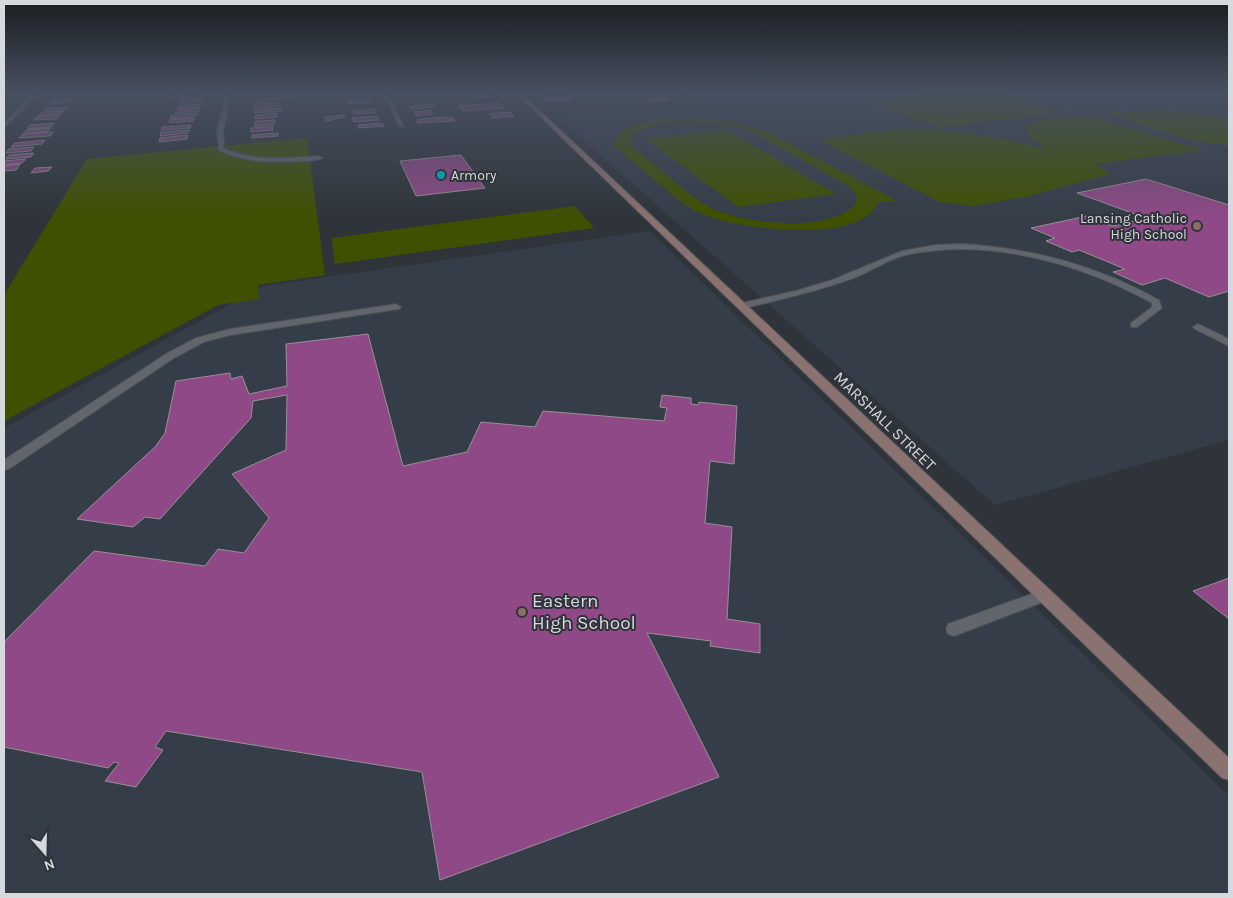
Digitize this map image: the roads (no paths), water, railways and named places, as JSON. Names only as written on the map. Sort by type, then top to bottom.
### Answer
[{"type":"street","points":[[220,135],[220,149],[248,159],[318,158]]},
{"type":"street","name":"MARSHALL STREET","points":[[562,135],[1229,772]]},
{"type":"street","points":[[741,306],[813,289],[867,269],[887,258],[910,251],[954,246],[1012,251],[1041,256],[1080,269],[1142,294],[1156,302],[1157,308],[1134,325]]},
{"type":"street","points":[[4,466],[170,356],[200,340],[230,332],[396,307]]},
{"type":"street","points":[[1198,327],[1229,343]]},
{"type":"street","points":[[954,629],[1045,595]]},
{"type":"place","name":"Armory","points":[[441,175]]},
{"type":"place","name":"Lansing Catholic High School","points":[[1197,226]]},
{"type":"place","name":"Eastern High School","points":[[522,612]]}]
